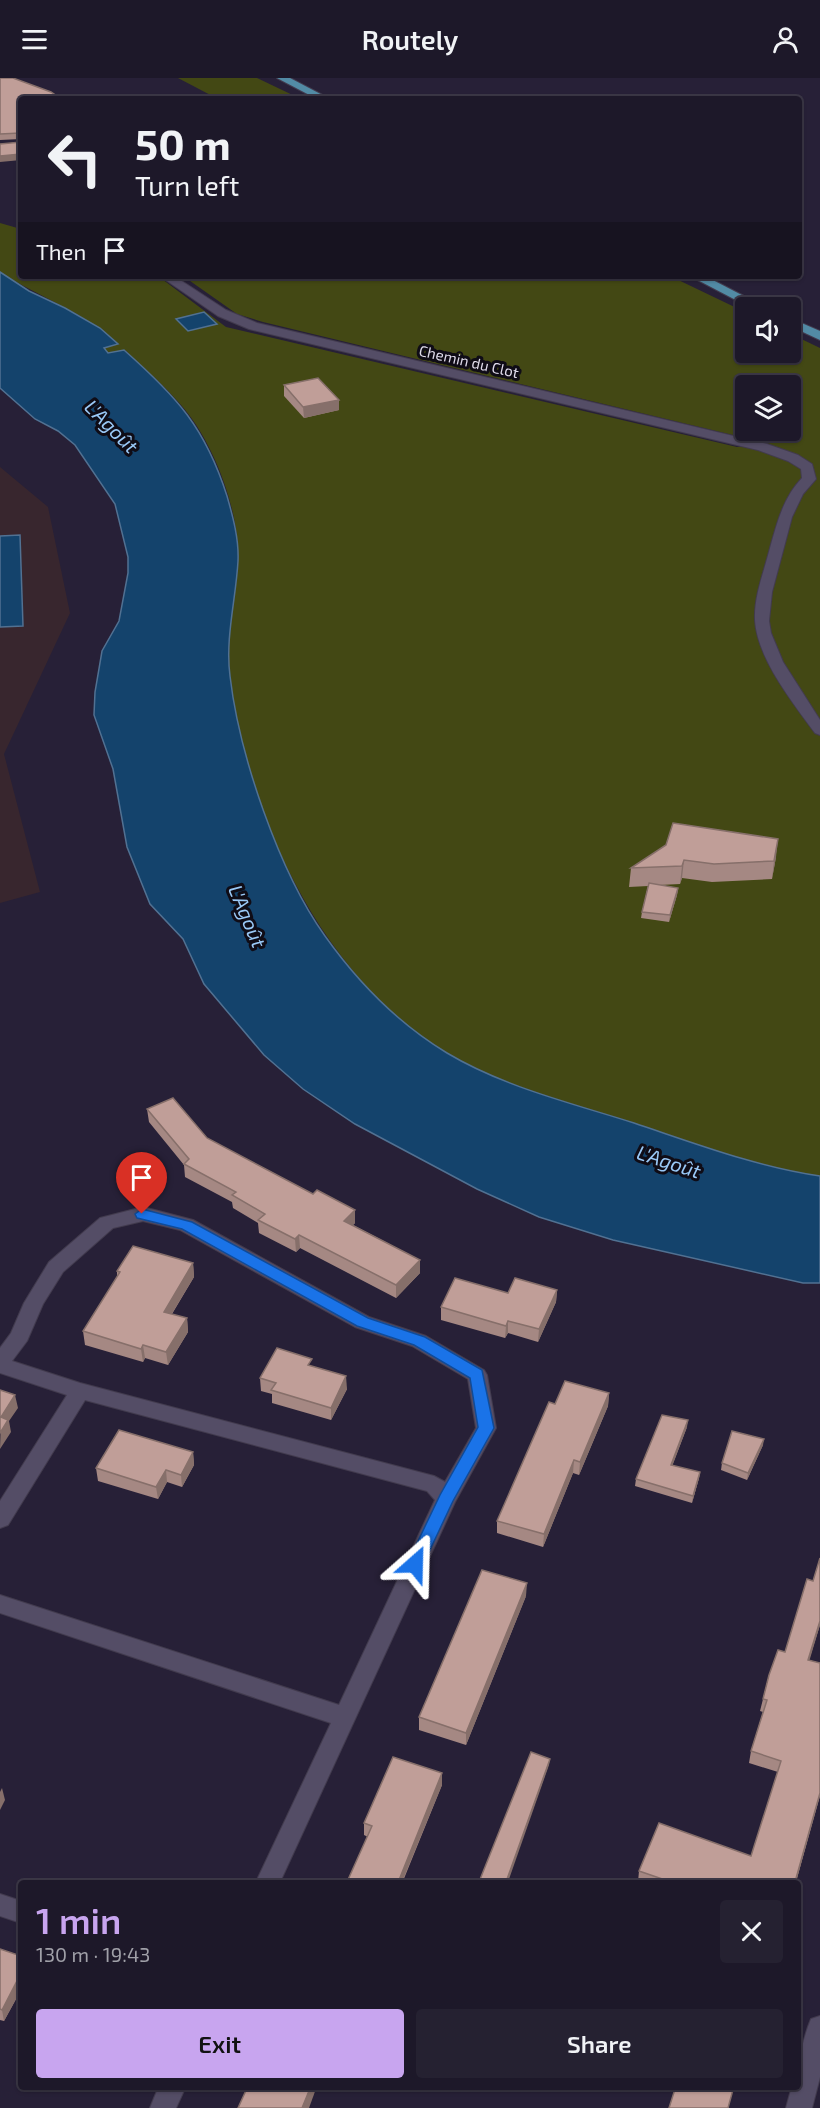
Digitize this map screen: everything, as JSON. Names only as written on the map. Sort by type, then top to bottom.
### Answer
[{"type":"main road","points":[[282,78],[319,96]]},
{"type":"main road","points":[[702,279],[739,297]]},
{"type":"main road","points":[[801,326],[820,336]]},
{"type":"street","name":"Chemin du Clot","points":[[171,279],[222,313],[253,326],[777,452],[796,471],[797,489],[786,514],[764,600],[762,621],[765,635],[781,669],[801,704],[820,730]]},
{"type":"street","points":[[269,1880],[446,1499],[486,1428],[477,1375],[419,1341],[362,1322],[186,1225],[142,1214],[107,1223],[56,1268],[34,1303],[20,1336],[0,1364],[80,1391],[434,1484],[446,1499]]},
{"type":"street","points":[[0,1520],[80,1391]]},
{"type":"street","points":[[0,1604],[345,1717]]},
{"type":"street","points":[[0,1905],[18,1911]]},
{"type":"street","points":[[799,2108],[820,2028]]},
{"type":"street","points":[[163,2108],[171,2090]]},
{"type":"shaded area","points":[[0,467],[48,507],[70,613],[4,754],[40,892],[0,903]]},
{"type":"green space","points":[[178,78],[257,78],[295,96],[212,96]]},
{"type":"green space","points":[[0,223],[18,228],[18,279],[162,279],[226,327],[737,447],[770,444],[758,441],[801,441],[801,375],[735,375],[735,436],[263,322],[237,314],[187,279],[676,279],[735,307],[735,363],[801,363],[801,339],[820,348],[820,1176],[773,1167],[726,1154],[538,1093],[491,1075],[447,1053],[402,1021],[363,982],[328,938],[298,889],[273,837],[254,783],[239,729],[229,662],[238,561],[237,542],[235,521],[223,478],[193,420],[174,398],[125,350],[108,353],[103,348],[118,344],[105,332],[0,272]]},
{"type":"water","name":"L'Agoût","points":[[0,272],[29,291],[100,328],[118,344],[104,348],[108,353],[124,350],[159,383],[187,415],[209,451],[227,496],[238,545],[229,662],[242,741],[277,846],[308,910],[337,953],[365,985],[412,1029],[469,1065],[538,1093],[726,1154],[773,1167],[820,1176],[820,1283],[803,1283],[613,1240],[539,1217],[477,1189],[355,1124],[303,1089],[264,1055],[204,984],[183,939],[150,904],[127,847],[113,769],[94,715],[95,692],[102,651],[119,621],[128,573],[128,557],[115,504],[75,445],[58,431],[35,419],[0,388]]},
{"type":"water","points":[[204,312],[217,324],[188,331],[176,319]]},
{"type":"water","points":[[20,535],[23,626],[0,627],[0,536]]},
{"type":"building","points":[[0,78],[13,78],[57,96],[18,96],[18,133],[0,134]]},
{"type":"building","points":[[18,142],[18,154],[0,156],[0,144]]},
{"type":"building","points":[[318,378],[339,400],[303,407],[284,385]]},
{"type":"building","points":[[673,823],[778,839],[774,861],[714,864],[684,860],[682,866],[631,868],[666,845]]},
{"type":"building","points":[[649,883],[678,888],[670,915],[642,912]]},
{"type":"building","points":[[173,1098],[207,1138],[313,1194],[317,1190],[355,1210],[344,1221],[420,1260],[396,1285],[299,1235],[295,1239],[258,1220],[265,1214],[232,1195],[236,1192],[184,1164],[189,1159],[147,1109]]},
{"type":"building","points":[[133,1246],[193,1263],[164,1312],[187,1318],[166,1352],[143,1345],[141,1349],[83,1331],[120,1272],[117,1271]]},
{"type":"building","points":[[455,1278],[508,1293],[515,1278],[557,1290],[539,1329],[508,1321],[506,1326],[441,1307]]},
{"type":"building","points":[[277,1348],[312,1359],[308,1365],[346,1376],[331,1408],[271,1390],[276,1383],[260,1378]]},
{"type":"building","points":[[565,1381],[609,1393],[580,1462],[574,1460],[544,1534],[497,1521],[549,1402],[555,1404]]},
{"type":"building","points":[[0,1390],[15,1395],[1,1417],[8,1420],[0,1433]]},
{"type":"building","points":[[662,1415],[688,1420],[671,1465],[700,1472],[693,1496],[636,1479]]},
{"type":"building","points":[[119,1430],[193,1452],[181,1475],[166,1470],[156,1487],[96,1468]]},
{"type":"building","points":[[732,1431],[764,1439],[748,1473],[722,1463]]},
{"type":"building","points":[[820,1558],[820,1621],[808,1660],[820,1663],[820,1793],[796,1880],[665,1880],[639,1871],[659,1823],[751,1856],[781,1761],[751,1751],[767,1700],[763,1699],[778,1650],[785,1652],[807,1579],[813,1581]]},
{"type":"building","points":[[482,1570],[527,1583],[466,1733],[419,1717]]},
{"type":"building","points":[[531,1752],[550,1759],[507,1880],[480,1880]]},
{"type":"building","points":[[393,1757],[442,1773],[399,1880],[348,1880],[372,1826],[364,1823]]},
{"type":"building","points":[[0,1949],[18,1955],[18,1979],[2,2010],[0,2009]]},
{"type":"building","points":[[246,2090],[309,2090],[302,2108],[238,2108]]},
{"type":"building","points":[[675,2090],[733,2090],[728,2108],[669,2108]]},
{"type":"route","points":[[142,1214],[186,1225],[362,1322],[419,1341],[477,1375],[486,1428],[446,1499],[415,1564]]}]
